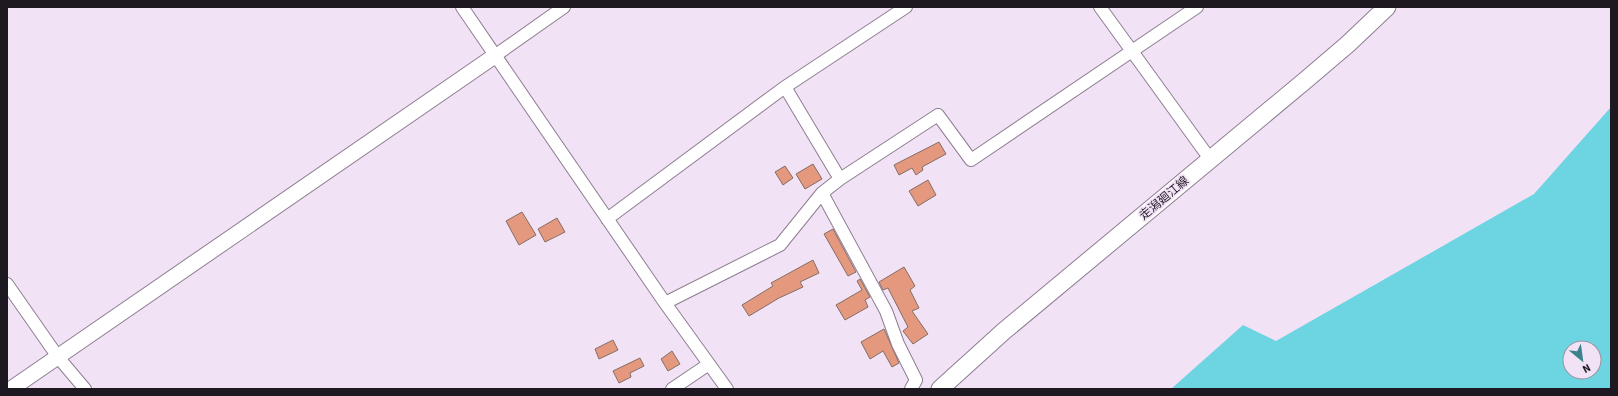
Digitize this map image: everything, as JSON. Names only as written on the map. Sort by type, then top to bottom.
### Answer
[{"type":"main road","name":"走潟廻江線","points":[[940,389],[1004,331],[1342,49],[1387,7]]},
{"type":"street","points":[[462,7],[607,219],[727,389]]},
{"type":"street","points":[[11,389],[564,7]]},
{"type":"street","points":[[607,219],[785,87],[906,7]]},
{"type":"street","points":[[1100,7],[1210,159]]},
{"type":"street","points":[[665,302],[780,245],[822,193],[840,179],[938,115],[970,160],[1197,7]]},
{"type":"street","points":[[785,87],[840,179]]},
{"type":"street","points":[[822,193],[886,311],[898,344],[916,380],[911,389]]},
{"type":"street","points":[[7,284],[58,357],[85,389]]},
{"type":"street","points":[[672,389],[708,364]]},
{"type":"water","points":[[1611,107],[1611,389],[1171,389],[1243,325],[1276,341],[1534,194]]},
{"type":"building","points":[[939,142],[946,154],[922,167],[923,170],[916,175],[912,168],[899,175],[894,165]]},
{"type":"building","points":[[813,164],[822,179],[805,189],[796,174]]},
{"type":"building","points":[[785,166],[793,178],[783,185],[775,172]]},
{"type":"building","points":[[928,180],[936,195],[918,206],[909,191]]},
{"type":"building","points":[[522,212],[536,235],[519,245],[506,221]]},
{"type":"building","points":[[557,218],[565,232],[545,242],[538,229]]},
{"type":"building","points":[[833,229],[856,272],[848,276],[824,234]]},
{"type":"building","points":[[813,260],[819,273],[800,282],[803,287],[779,298],[749,316],[742,305],[773,286],[771,283]]},
{"type":"building","points":[[904,267],[915,286],[910,290],[919,308],[912,311],[928,334],[913,344],[903,331],[908,327],[888,288],[883,290],[879,282]]},
{"type":"building","points":[[860,279],[870,297],[865,300],[868,307],[845,320],[836,305],[862,290],[857,281]]},
{"type":"building","points":[[884,329],[899,363],[892,367],[883,351],[870,359],[861,342]]},
{"type":"building","points":[[613,340],[618,350],[599,359],[595,349]]},
{"type":"building","points":[[672,351],[680,364],[668,371],[661,359]]},
{"type":"building","points":[[640,358],[644,366],[630,373],[631,377],[619,383],[613,371]]}]
